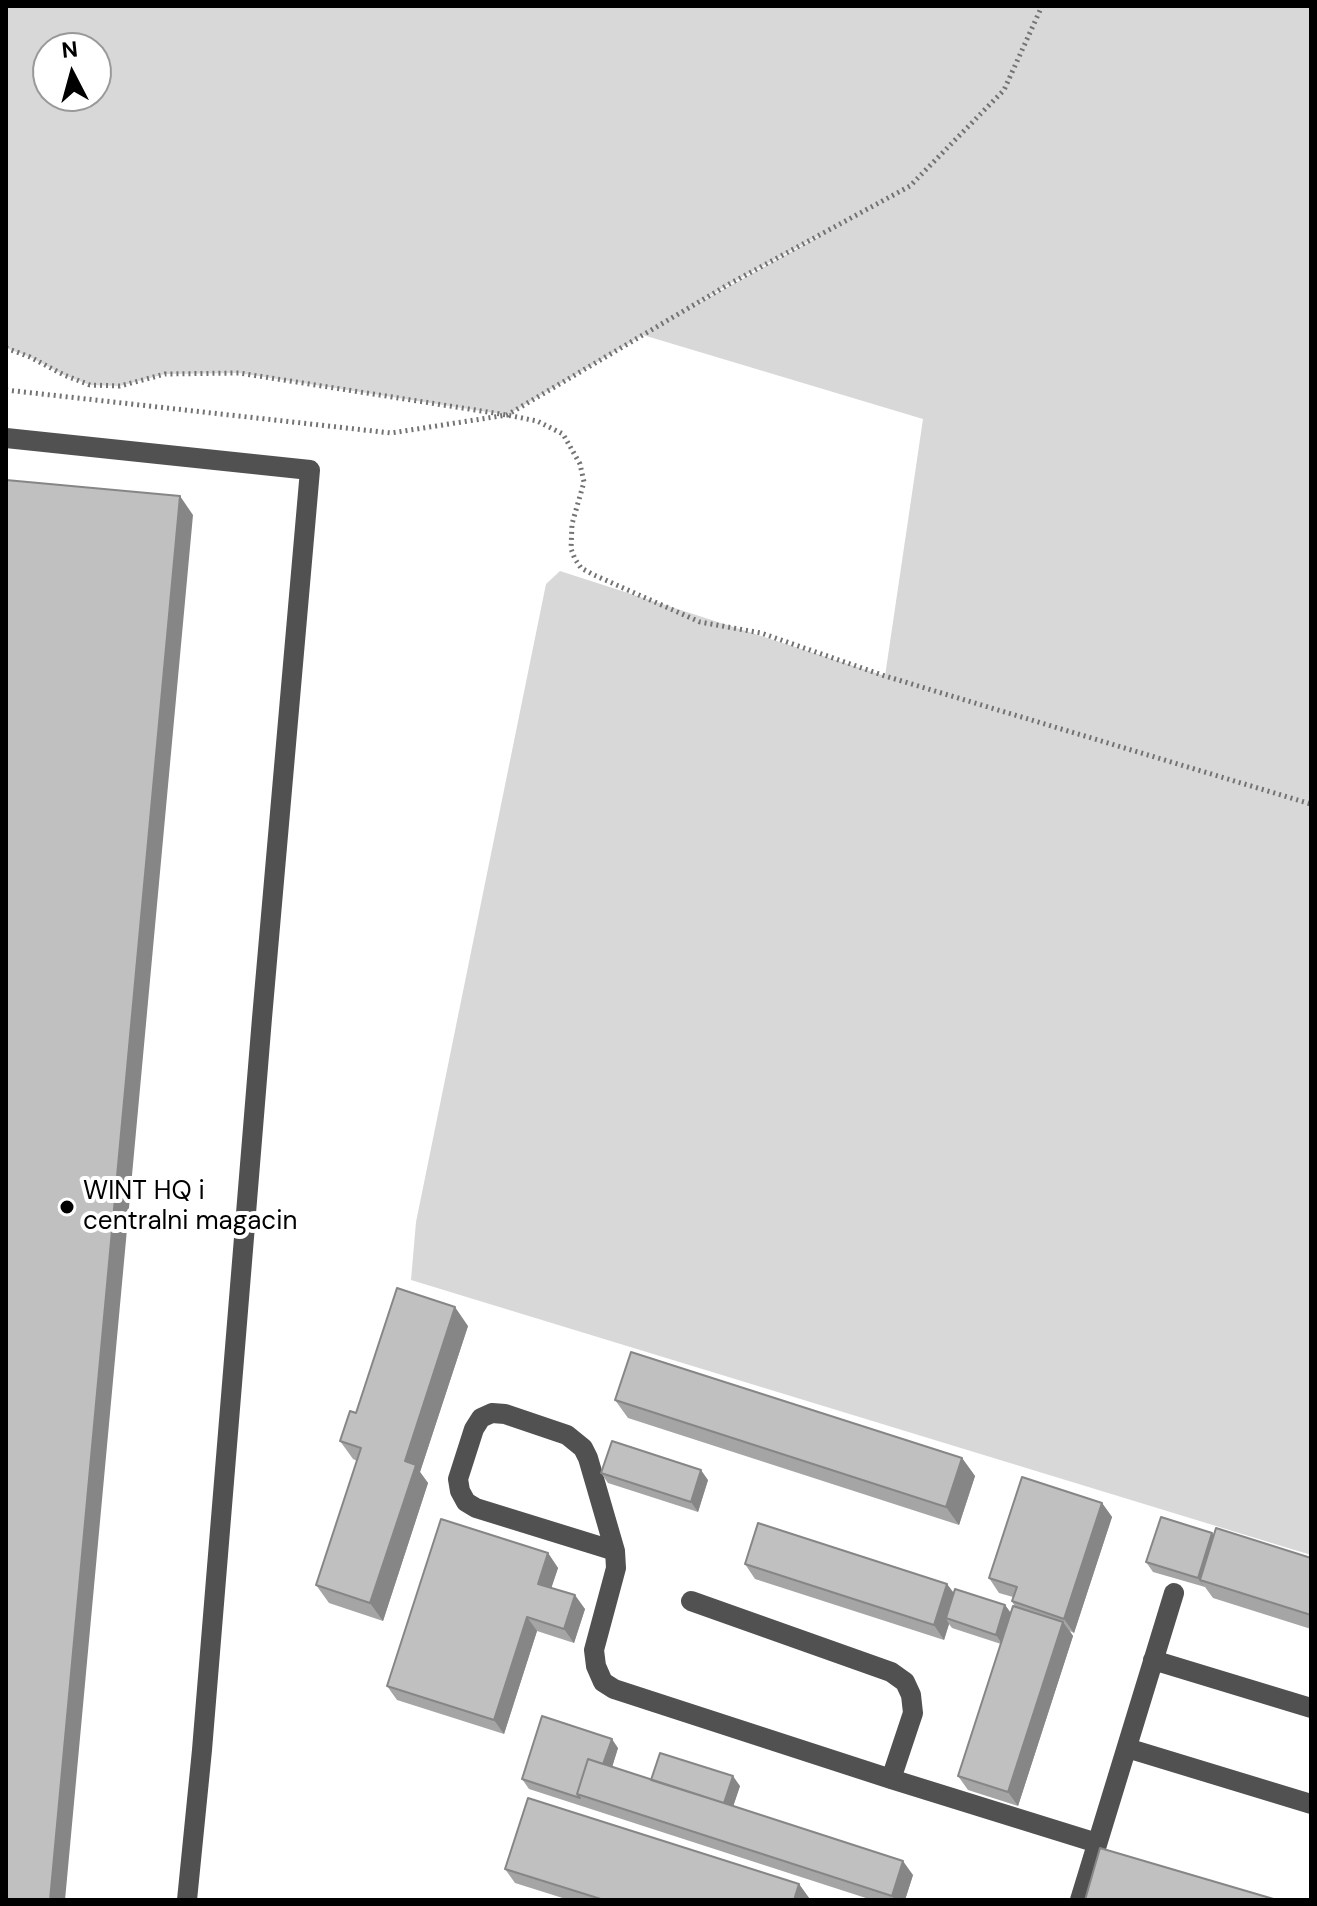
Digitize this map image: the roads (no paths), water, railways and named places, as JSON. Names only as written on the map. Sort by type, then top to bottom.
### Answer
[{"type":"lane","points":[[6,438],[310,470],[187,1900]]},
{"type":"lane","points":[[615,1551],[476,1508],[466,1502],[458,1479],[474,1429],[481,1418],[492,1413],[505,1414],[567,1435],[583,1448],[588,1458],[615,1551],[616,1568],[594,1650],[596,1666],[603,1682],[614,1689],[1097,1843]]},
{"type":"lane","points":[[1080,1900],[1174,1593]]},
{"type":"lane","points":[[691,1601],[891,1672],[905,1682],[911,1695],[913,1713],[891,1779]]},
{"type":"lane","points":[[1153,1660],[1311,1708]]},
{"type":"lane","points":[[1127,1748],[1311,1804]]},
{"type":"place","name":"WINT HQ i centralni magacin","points":[[67,1207]]}]
